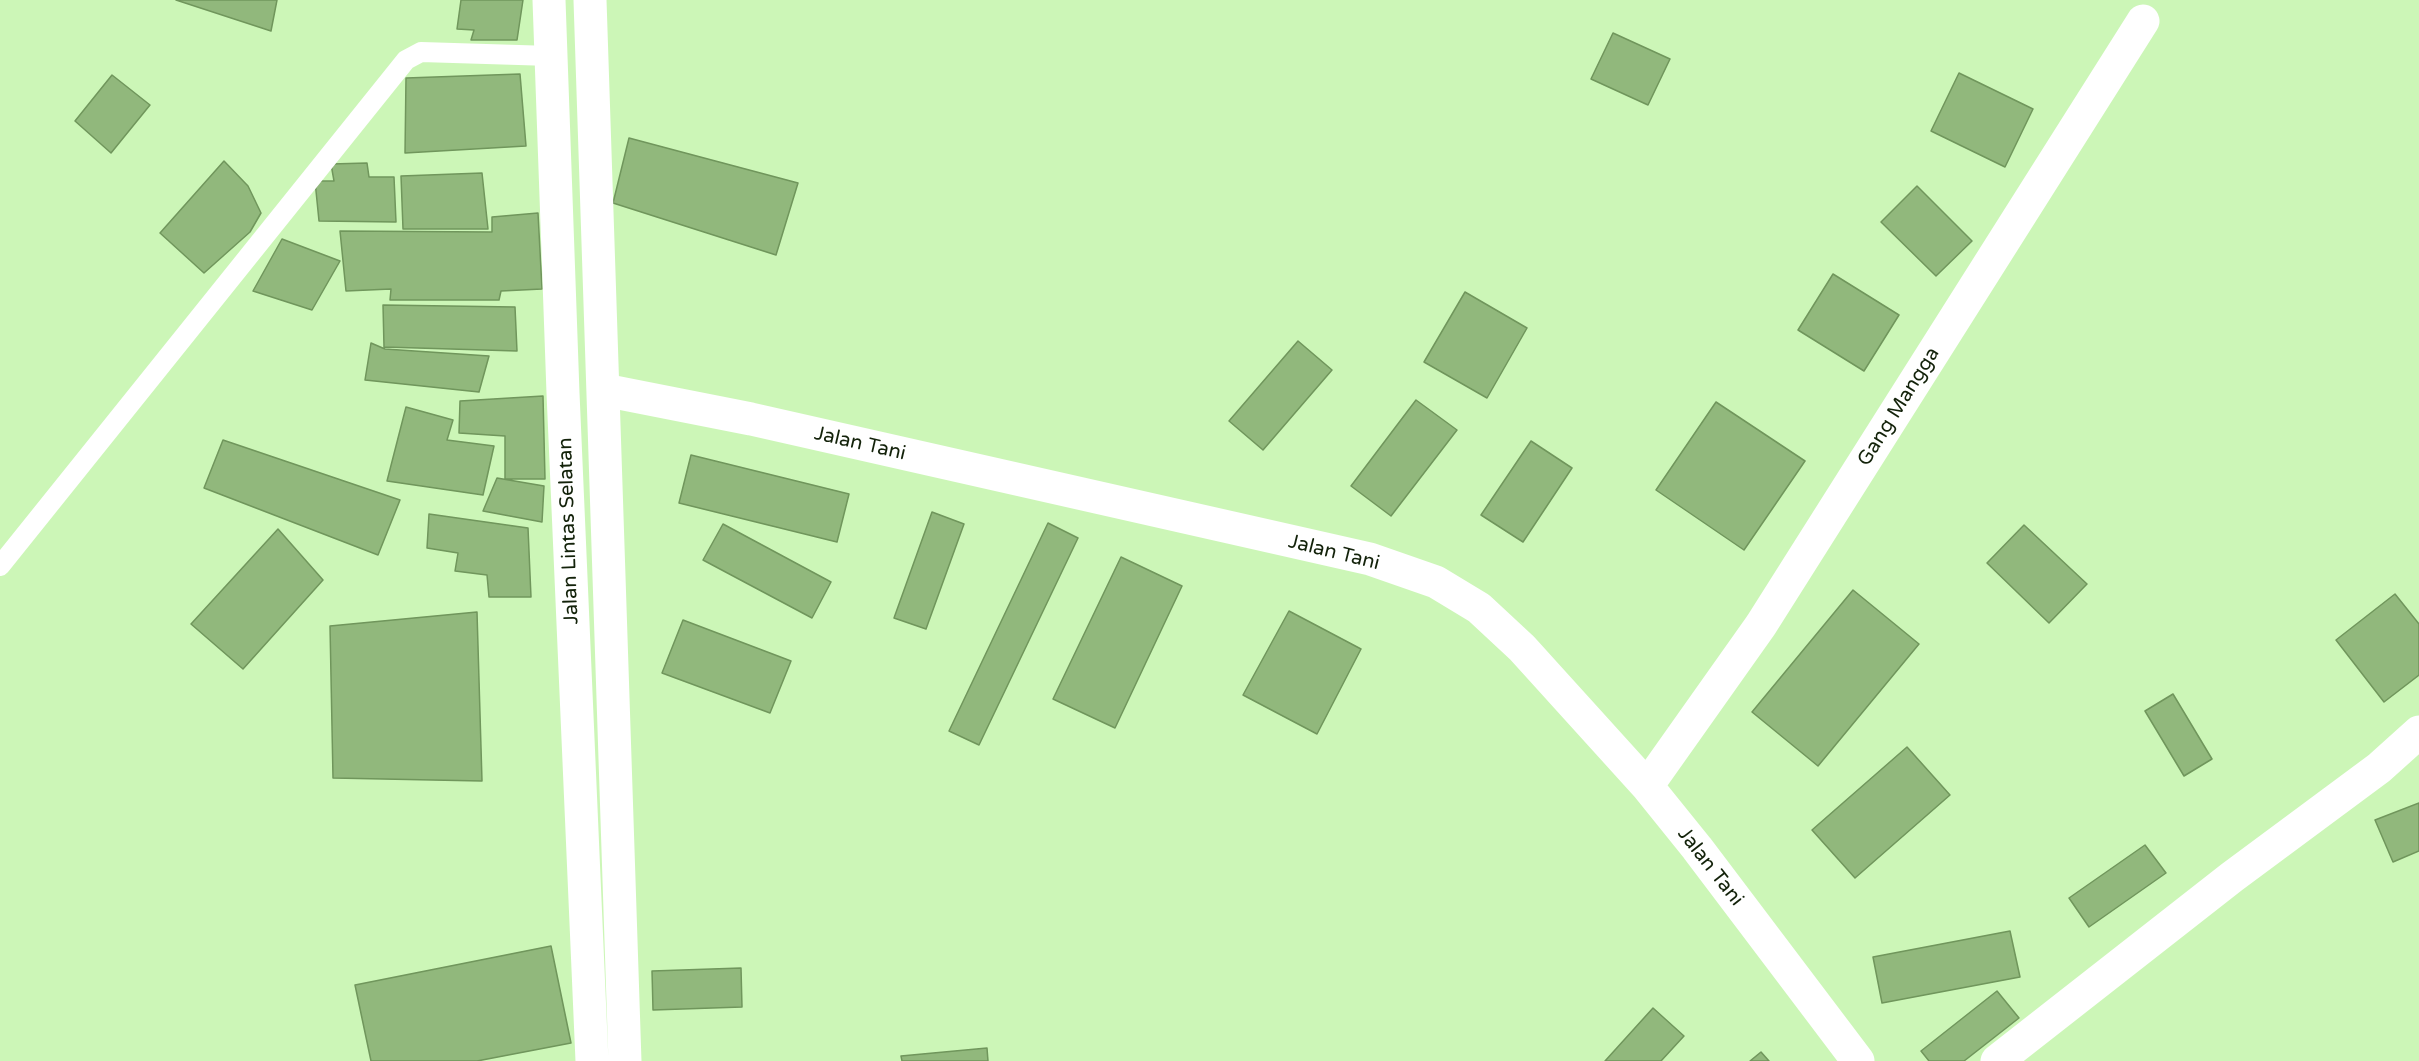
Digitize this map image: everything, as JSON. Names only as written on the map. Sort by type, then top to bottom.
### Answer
[{"type":"main road","name":"Jalan Lintas Selatan","points":[[549,0],[591,1061]]},
{"type":"main road","name":"Jalan Lintas Selatan","points":[[590,0],[625,1061]]},
{"type":"main road","name":"Gang Mangga","points":[[1647,786],[1761,625],[2143,21]]},
{"type":"main road","name":"Jalan Tani","points":[[604,390],[762,422],[1370,560],[1436,582],[1479,608],[1522,648],[1647,786],[1858,1061]]},
{"type":"main road","points":[[1997,1061],[2232,877],[2379,768],[2419,732]]},
{"type":"lane","points":[[0,566],[406,60],[421,52],[550,56]]},
{"type":"building","points":[[176,0],[277,0],[271,31]]},
{"type":"building","points":[[461,0],[523,0],[517,40],[471,40],[474,30],[457,29]]},
{"type":"building","points":[[1613,33],[1670,59],[1648,105],[1591,79]]},
{"type":"building","points":[[1959,73],[2033,109],[2005,167],[1931,131]]},
{"type":"building","points":[[520,74],[526,146],[405,153],[406,78]]},
{"type":"building","points":[[112,75],[150,105],[111,153],[75,121]]},
{"type":"building","points":[[629,138],[798,183],[776,255],[613,203]]},
{"type":"building","points":[[224,161],[248,186],[261,213],[250,232],[204,273],[160,233]]},
{"type":"building","points":[[367,163],[369,177],[394,177],[396,222],[319,221],[315,181],[334,181],[331,164]]},
{"type":"building","points":[[482,173],[488,229],[403,229],[401,176]]},
{"type":"building","points":[[1917,186],[1972,241],[1936,276],[1881,222]]},
{"type":"building","points":[[538,213],[542,289],[501,291],[499,300],[390,300],[391,289],[346,291],[340,231],[492,232],[492,217]]},
{"type":"building","points":[[282,239],[340,261],[312,310],[253,291]]},
{"type":"building","points":[[1833,274],[1899,315],[1864,371],[1798,330]]},
{"type":"building","points":[[1465,292],[1527,328],[1487,398],[1424,362]]},
{"type":"building","points":[[383,305],[515,307],[517,351],[384,347]]},
{"type":"building","points":[[1298,341],[1332,370],[1263,450],[1229,421]]},
{"type":"building","points":[[371,343],[385,349],[489,356],[479,392],[365,380]]},
{"type":"building","points":[[543,396],[545,479],[505,479],[505,436],[459,433],[460,401]]},
{"type":"building","points":[[1416,400],[1457,430],[1391,516],[1351,486]]},
{"type":"building","points":[[1716,402],[1805,461],[1744,550],[1656,490]]},
{"type":"building","points":[[406,407],[453,420],[447,440],[494,446],[483,495],[387,481]]},
{"type":"building","points":[[223,440],[400,500],[378,555],[204,488]]},
{"type":"building","points":[[1531,441],[1572,468],[1523,542],[1481,515]]},
{"type":"building","points":[[691,455],[849,494],[837,542],[679,503]]},
{"type":"building","points":[[497,478],[544,486],[542,522],[483,511]]},
{"type":"building","points":[[932,512],[964,524],[926,629],[894,618]]},
{"type":"building","points":[[429,514],[528,528],[531,597],[489,597],[487,575],[455,571],[458,553],[427,548]]},
{"type":"building","points":[[1048,523],[1078,538],[979,745],[949,731]]},
{"type":"building","points":[[723,524],[831,582],[812,618],[703,560]]},
{"type":"building","points":[[2024,525],[2087,584],[2049,623],[1987,563]]},
{"type":"building","points":[[278,529],[323,580],[243,669],[191,624]]},
{"type":"building","points":[[1121,557],[1182,586],[1115,728],[1053,699]]},
{"type":"building","points":[[1853,590],[1919,644],[1818,766],[1752,712]]},
{"type":"building","points":[[2395,594],[2419,624],[2419,675],[2384,702],[2336,640]]},
{"type":"building","points":[[1289,611],[1361,649],[1317,734],[1243,695]]},
{"type":"building","points":[[477,612],[482,781],[333,778],[330,626]]},
{"type":"building","points":[[683,620],[791,661],[770,713],[662,673]]},
{"type":"building","points":[[2173,694],[2212,759],[2184,776],[2145,711]]},
{"type":"building","points":[[1907,747],[1950,795],[1855,878],[1812,830]]},
{"type":"building","points":[[2419,803],[2419,851],[2393,862],[2375,820]]},
{"type":"building","points":[[2145,845],[2166,873],[2089,927],[2069,898]]},
{"type":"building","points":[[2010,931],[2020,977],[1882,1003],[1873,957]]},
{"type":"building","points":[[551,946],[571,1043],[477,1061],[371,1061],[355,985]]},
{"type":"building","points":[[741,968],[742,1007],[653,1010],[652,971]]},
{"type":"building","points":[[1997,991],[2019,1018],[1964,1061],[1929,1061],[1921,1051]]},
{"type":"building","points":[[1653,1008],[1684,1036],[1661,1061],[1605,1061]]},
{"type":"building","points":[[987,1048],[988,1061],[902,1061],[901,1056]]},
{"type":"building","points":[[1761,1052],[1769,1061],[1750,1061]]}]
